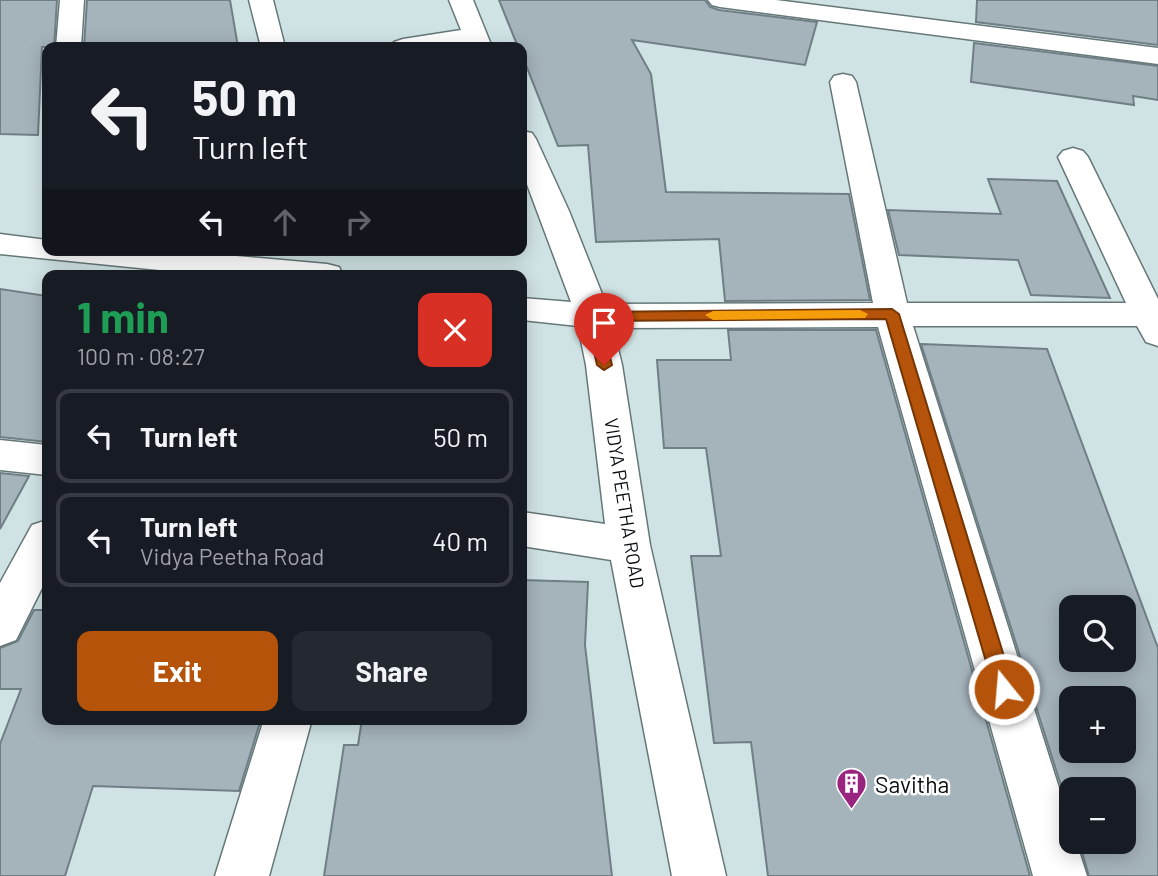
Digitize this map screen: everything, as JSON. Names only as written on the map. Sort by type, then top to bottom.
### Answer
[{"type":"street","points":[[69,42],[72,0]]},
{"type":"street","points":[[261,0],[272,42]]},
{"type":"street","points":[[461,0],[477,41]]},
{"type":"street","points":[[720,0],[1158,56]]},
{"type":"street","points":[[843,82],[892,314],[1060,876]]},
{"type":"street","points":[[527,309],[593,316],[892,314],[1155,320],[1073,157]]},
{"type":"street","name":"VIDYA PEETHA ROAD","points":[[527,162],[538,211],[593,316],[604,365],[629,545],[699,876]]},
{"type":"street","points":[[0,244],[42,249]]},
{"type":"street","points":[[113,256],[272,270]]},
{"type":"street","points":[[0,455],[42,459]]},
{"type":"street","points":[[527,531],[629,545]]},
{"type":"street","points":[[0,626],[42,546]]},
{"type":"street","points":[[242,876],[286,725]]},
{"type":"building","points":[[0,0],[57,0],[54,42],[42,42],[38,135],[0,134]]},
{"type":"building","points":[[87,0],[230,0],[237,42],[84,42]]},
{"type":"building","points":[[499,0],[705,0],[710,7],[719,10],[817,22],[805,65],[632,40],[651,74],[666,192],[849,194],[870,300],[725,301],[719,239],[596,242],[588,145],[558,146],[527,68],[527,42],[516,42]]},
{"type":"building","points":[[977,0],[1158,0],[1158,45],[976,22]]},
{"type":"building","points":[[974,43],[1158,66],[1158,100],[1133,96],[1134,105],[971,82]]},
{"type":"building","points":[[988,179],[1057,181],[1110,298],[1031,295],[1018,260],[899,255],[888,210],[1001,214]]},
{"type":"building","points":[[0,289],[42,295],[42,441],[0,437]]},
{"type":"building","points":[[728,330],[876,330],[1030,876],[768,876],[751,742],[714,743],[691,556],[721,556],[706,448],[664,448],[657,360],[731,360]]},
{"type":"building","points":[[921,344],[1047,349],[1158,648],[1158,876],[1089,876],[1083,854],[1136,854],[1136,777],[1059,777],[1059,779]]},
{"type":"building","points":[[0,473],[29,476],[0,529]]},
{"type":"building","points":[[527,580],[588,582],[585,645],[612,876],[324,876],[344,745],[358,745],[361,725],[527,725]]},
{"type":"building","points":[[34,610],[42,610],[42,725],[259,725],[239,791],[93,786],[65,876],[0,876],[0,744],[21,689],[0,689],[0,648],[18,641]]},
{"type":"slow traffic","points":[[713,315],[860,314]]},
{"type":"place","name":"Savitha","points":[[852,811]]},
{"type":"route","points":[[604,365],[593,316],[892,314],[1004,689]]}]
